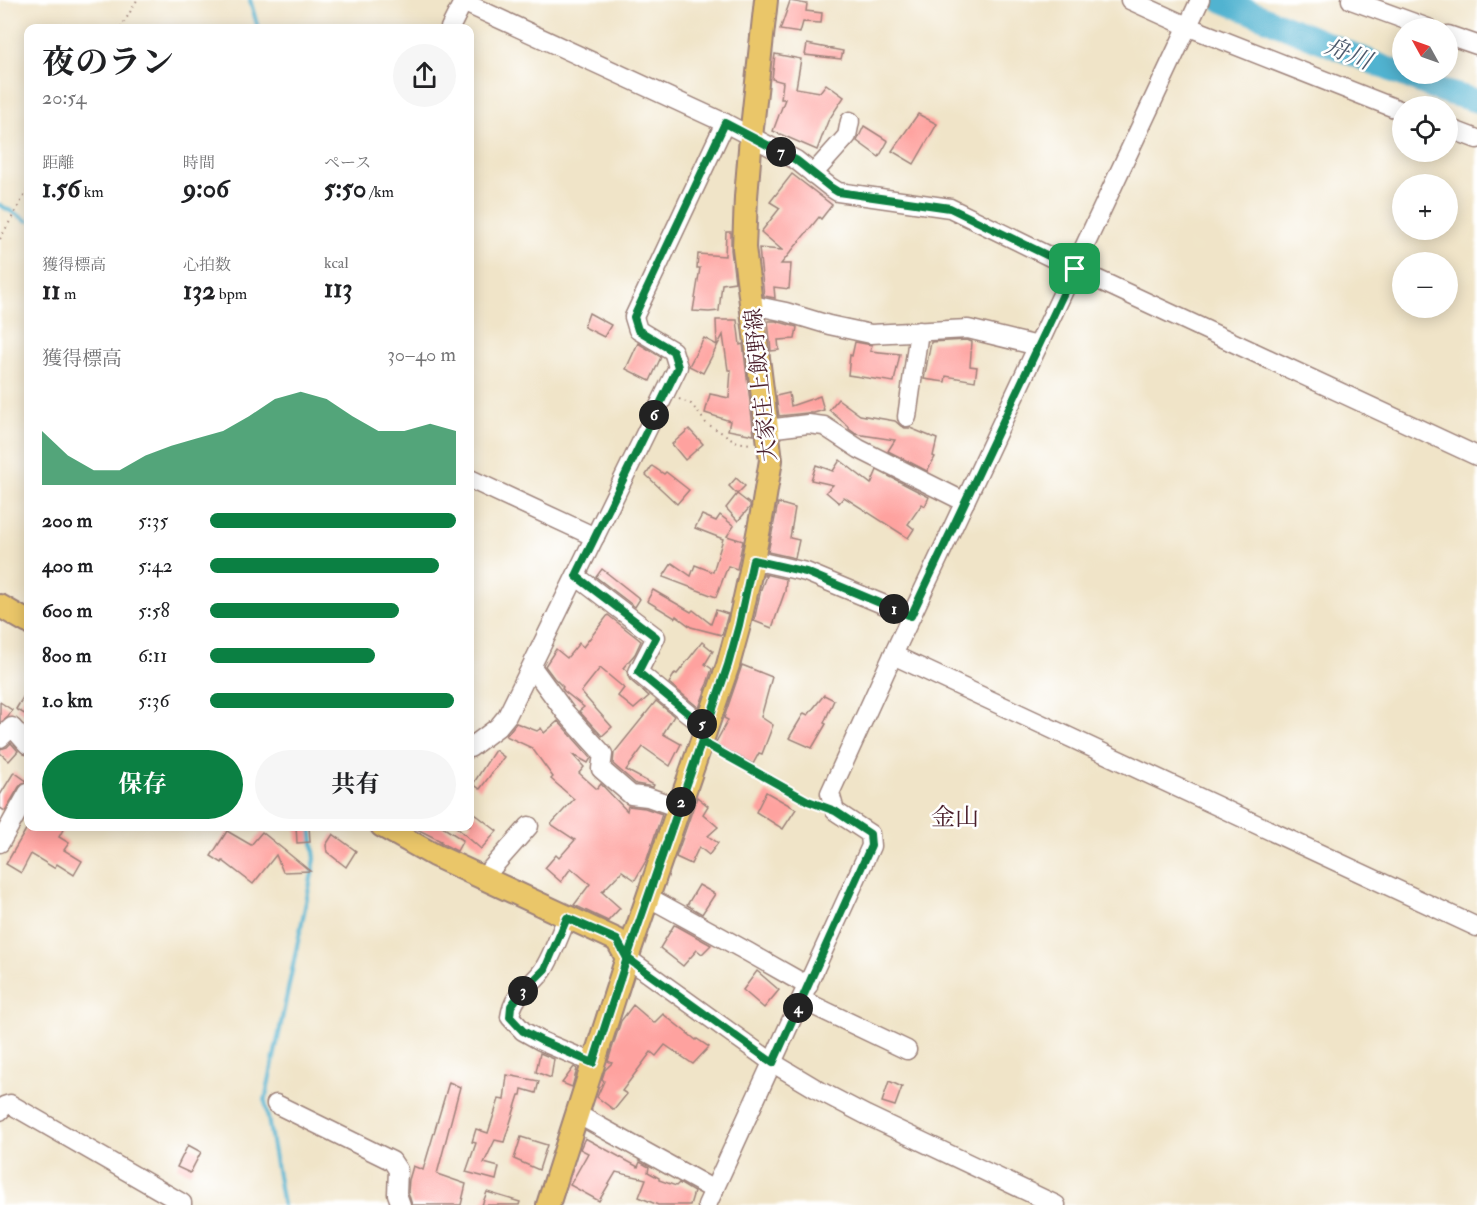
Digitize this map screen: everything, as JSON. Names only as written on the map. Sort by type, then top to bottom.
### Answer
[{"type":"main road","name":"大家庄上飯野線","points":[[548,1205],[627,958],[734,645],[763,508],[771,460],[744,248],[751,137],[766,0]]},
{"type":"main road","points":[[0,606],[24,620]]},
{"type":"main road","points":[[397,831],[434,855],[617,940],[627,958]]},
{"type":"street","points":[[1130,0],[1191,22],[1392,107]]},
{"type":"street","points":[[577,1114],[711,1197],[871,846],[870,834],[835,811],[830,793],[1200,0]]},
{"type":"street","points":[[1351,0],[1400,18]]},
{"type":"street","points":[[452,24],[463,2],[725,123],[796,160],[838,192],[950,208],[1075,269],[1477,456]]},
{"type":"street","points":[[1458,38],[1477,45]]},
{"type":"street","points":[[813,174],[847,136],[850,121]]},
{"type":"street","points":[[474,745],[498,727],[507,716],[678,367],[673,351],[638,330],[634,317],[725,123]]},
{"type":"street","points":[[1458,132],[1477,139]]},
{"type":"street","points":[[752,305],[871,334],[968,329],[1038,346]]},
{"type":"street","points":[[907,417],[919,331]]},
{"type":"street","points":[[768,438],[808,424],[824,426],[860,449],[965,502]]},
{"type":"street","points":[[474,481],[595,537]]},
{"type":"street","points":[[753,560],[806,572],[911,616]]},
{"type":"street","points":[[576,576],[656,637],[638,672],[704,735]]},
{"type":"street","points":[[893,655],[1477,927]]},
{"type":"street","points":[[532,667],[565,712],[603,754],[601,769],[632,795],[648,797],[679,808]]},
{"type":"street","points":[[0,738],[12,727],[24,740]]},
{"type":"street","points":[[0,843],[24,800]]},
{"type":"street","points":[[483,878],[529,826]]},
{"type":"street","points":[[648,897],[748,952],[805,993],[907,1050]]},
{"type":"street","points":[[567,918],[545,969],[511,1006],[510,1017],[523,1031],[593,1063]]},
{"type":"street","points":[[627,958],[773,1063],[820,1091],[1056,1205]]},
{"type":"street","points":[[0,1111],[4,1106],[10,1104],[182,1205]]},
{"type":"street","points":[[276,1104],[392,1161],[398,1170],[397,1194],[401,1205]]},
{"type":"path","points":[[123,24],[137,0]]},
{"type":"path","points":[[0,239],[24,196]]},
{"type":"path","points":[[666,392],[691,404],[706,423],[737,442],[768,438]]},
{"type":"path","points":[[704,735],[808,801],[835,811]]},
{"type":"building","points":[[790,1],[807,4],[806,11],[822,13],[821,23],[803,22],[800,33],[780,30]]},
{"type":"building","points":[[807,44],[843,51],[841,59],[805,55]]},
{"type":"building","points":[[775,54],[801,59],[796,88],[820,92],[826,84],[844,97],[828,121],[817,150],[773,131],[785,99],[781,99],[783,82],[772,79]]},
{"type":"building","points":[[918,114],[937,124],[914,164],[892,151]]},
{"type":"building","points":[[864,126],[888,141],[879,157],[857,141]]},
{"type":"building","points":[[792,174],[832,205],[821,219],[819,217],[781,264],[791,264],[789,289],[774,287],[775,298],[764,296],[759,248],[782,250],[761,232],[780,208],[770,202]]},
{"type":"building","points":[[726,232],[731,232],[735,282],[722,284],[719,311],[693,311],[700,268],[697,268],[698,254],[725,256]]},
{"type":"building","points":[[589,313],[611,325],[604,337],[584,327]]},
{"type":"building","points":[[716,320],[737,320],[740,345],[743,344],[754,435],[728,430],[730,421],[705,413],[710,394],[729,398],[731,370],[728,370],[723,335],[703,373],[689,366],[704,338],[717,345]]},
{"type":"building","points":[[768,321],[797,327],[795,339],[778,340],[779,350],[771,351]]},
{"type":"building","points":[[967,340],[972,342],[970,366],[977,367],[975,381],[946,376],[945,382],[924,379],[931,342]]},
{"type":"building","points":[[855,342],[872,345],[870,351],[900,354],[894,382],[848,375],[850,355],[852,356]]},
{"type":"building","points":[[638,343],[661,357],[650,381],[626,369]]},
{"type":"building","points":[[789,393],[791,406],[820,396],[824,410],[779,416],[776,396]]},
{"type":"building","points":[[838,399],[860,415],[895,421],[905,428],[937,439],[933,456],[935,457],[927,471],[888,451],[895,440],[856,434],[849,429],[829,410]]},
{"type":"building","points":[[689,429],[703,444],[685,460],[672,444]]},
{"type":"building","points":[[840,460],[871,484],[877,470],[929,497],[925,506],[922,504],[908,524],[914,529],[908,538],[844,497],[839,503],[826,492],[833,485],[811,480],[816,465],[833,471]]},
{"type":"building","points":[[652,466],[664,474],[666,472],[689,490],[677,504],[646,475]]},
{"type":"building","points":[[736,478],[745,486],[737,494],[729,486]]},
{"type":"building","points":[[737,494],[750,504],[738,521],[726,508]]},
{"type":"building","points":[[778,503],[795,508],[790,538],[799,540],[795,558],[768,552]]},
{"type":"building","points":[[702,515],[716,521],[720,515],[734,526],[727,536],[743,541],[737,569],[728,566],[716,597],[663,577],[672,563],[691,576],[695,565],[713,572],[723,539],[695,528]]},
{"type":"building","points":[[602,569],[640,599],[635,607],[596,577]]},
{"type":"building","points":[[764,574],[786,579],[785,591],[772,628],[754,621],[766,576]]},
{"type":"building","points":[[653,590],[691,612],[693,610],[711,624],[716,610],[728,614],[722,635],[691,627],[676,616],[675,618],[647,601]]},
{"type":"building","points":[[608,615],[641,641],[635,654],[623,668],[627,671],[630,680],[649,696],[634,709],[618,696],[624,688],[600,668],[581,692],[612,727],[602,736],[579,711],[584,707],[564,691],[545,666],[556,649],[567,658],[579,643],[583,647]]},
{"type":"building","points":[[702,642],[713,651],[705,664],[712,669],[699,708],[669,683]]},
{"type":"building","points":[[742,665],[772,677],[761,717],[773,725],[762,754],[759,753],[753,764],[715,744],[728,720],[724,718]]},
{"type":"building","points":[[824,695],[834,700],[824,723],[826,724],[812,748],[789,738],[804,713],[808,715]]},
{"type":"building","points":[[24,696],[24,714],[16,709]]},
{"type":"building","points":[[656,701],[674,716],[663,734],[681,744],[670,766],[643,747],[626,770],[654,785],[653,787],[636,784],[613,764],[614,753]]},
{"type":"building","points":[[0,702],[12,710],[8,717],[0,723]]},
{"type":"building","points":[[558,721],[591,758],[588,763],[572,754],[584,767],[579,773],[597,789],[601,784],[627,811],[628,806],[645,808],[662,814],[647,859],[635,880],[622,871],[602,892],[620,908],[608,921],[574,905],[590,884],[571,868],[561,882],[545,868],[556,855],[559,858],[575,840],[551,824],[574,799],[551,779],[553,777],[532,748],[506,736],[516,723],[537,731],[541,728],[544,733]]},
{"type":"building","points":[[11,743],[18,751],[9,761],[0,753],[0,749]]},
{"type":"building","points":[[495,750],[504,757],[480,789],[474,782]]},
{"type":"building","points":[[14,772],[24,779],[24,783],[5,811],[0,808],[0,795]]},
{"type":"building","points":[[766,792],[796,809],[783,829],[756,812]]},
{"type":"building","points":[[697,797],[708,806],[703,814],[718,827],[708,836],[718,843],[709,855],[699,847],[691,864],[676,857]]},
{"type":"building","points":[[474,813],[497,831],[481,849],[461,831],[474,831]]},
{"type":"building","points":[[25,831],[62,831],[59,837],[69,843],[64,850],[82,861],[74,875],[57,864],[54,868],[31,854],[21,873],[6,864]]},
{"type":"building","points":[[227,831],[251,845],[262,832],[310,871],[283,872],[276,855],[253,884],[223,861],[222,863],[211,856]]},
{"type":"building","points":[[296,831],[309,831],[310,842],[297,843]]},
{"type":"building","points":[[421,831],[449,831],[463,840],[457,851],[439,842],[441,841]]},
{"type":"building","points":[[333,834],[356,851],[346,867],[327,852],[326,845]]},
{"type":"building","points":[[699,885],[715,894],[702,914],[687,905]]},
{"type":"building","points":[[674,925],[711,945],[702,954],[697,950],[683,966],[660,948]]},
{"type":"building","points":[[757,971],[779,990],[764,1008],[743,990]]},
{"type":"building","points":[[633,1005],[654,1023],[663,1014],[696,1040],[709,1047],[693,1064],[665,1045],[656,1056],[651,1052],[622,1091],[627,1094],[614,1110],[597,1097],[604,1081],[602,1079],[605,1070],[612,1063],[608,1061],[621,1021]]},
{"type":"building","points":[[540,1053],[554,1059],[551,1078],[536,1072]]},
{"type":"building","points":[[574,1067],[577,1069],[572,1087],[562,1083]]},
{"type":"building","points":[[507,1075],[539,1081],[536,1093],[522,1089],[504,1142],[495,1140],[484,1163],[499,1167],[496,1180],[466,1172],[476,1143],[472,1142],[476,1129],[488,1133],[499,1099],[504,1100]]},
{"type":"building","points":[[889,1081],[902,1087],[895,1106],[882,1102]]},
{"type":"building","points":[[449,1082],[460,1087],[437,1174],[466,1184],[461,1205],[412,1205],[408,1192],[413,1166],[423,1170]]},
{"type":"building","points":[[521,1137],[547,1145],[539,1170],[514,1159]]},
{"type":"building","points":[[585,1138],[638,1167],[640,1162],[649,1167],[648,1172],[659,1180],[676,1186],[679,1183],[694,1192],[690,1205],[658,1205],[639,1197],[646,1179],[616,1172],[599,1201],[570,1185],[588,1153],[580,1149]]},
{"type":"building","points":[[188,1145],[201,1152],[190,1173],[177,1167]]},
{"type":"building","points":[[487,1192],[520,1202],[519,1205],[482,1205]]},
{"type":"waterway","points":[[250,0],[257,24]]},
{"type":"waterway","name":"舟川","points":[[1221,0],[1442,91],[1477,101]]},
{"type":"waterway","points":[[0,205],[24,219]]},
{"type":"waterway","points":[[283,1205],[265,1101],[315,859],[312,831]]},
{"type":"district","name":"金山","points":[[955,817]]},
{"type":"route","points":[[1075,269],[911,616],[806,572],[753,560],[728,665],[702,742],[627,958],[593,1063],[523,1031],[510,1017],[511,1006],[545,969],[567,918],[617,940],[627,958],[773,1063],[871,846],[870,834],[835,811],[808,801],[702,742],[706,728],[638,672],[656,637],[576,576],[678,367],[673,351],[638,330],[634,317],[725,123],[796,160],[838,192],[950,208],[1075,269]]}]
